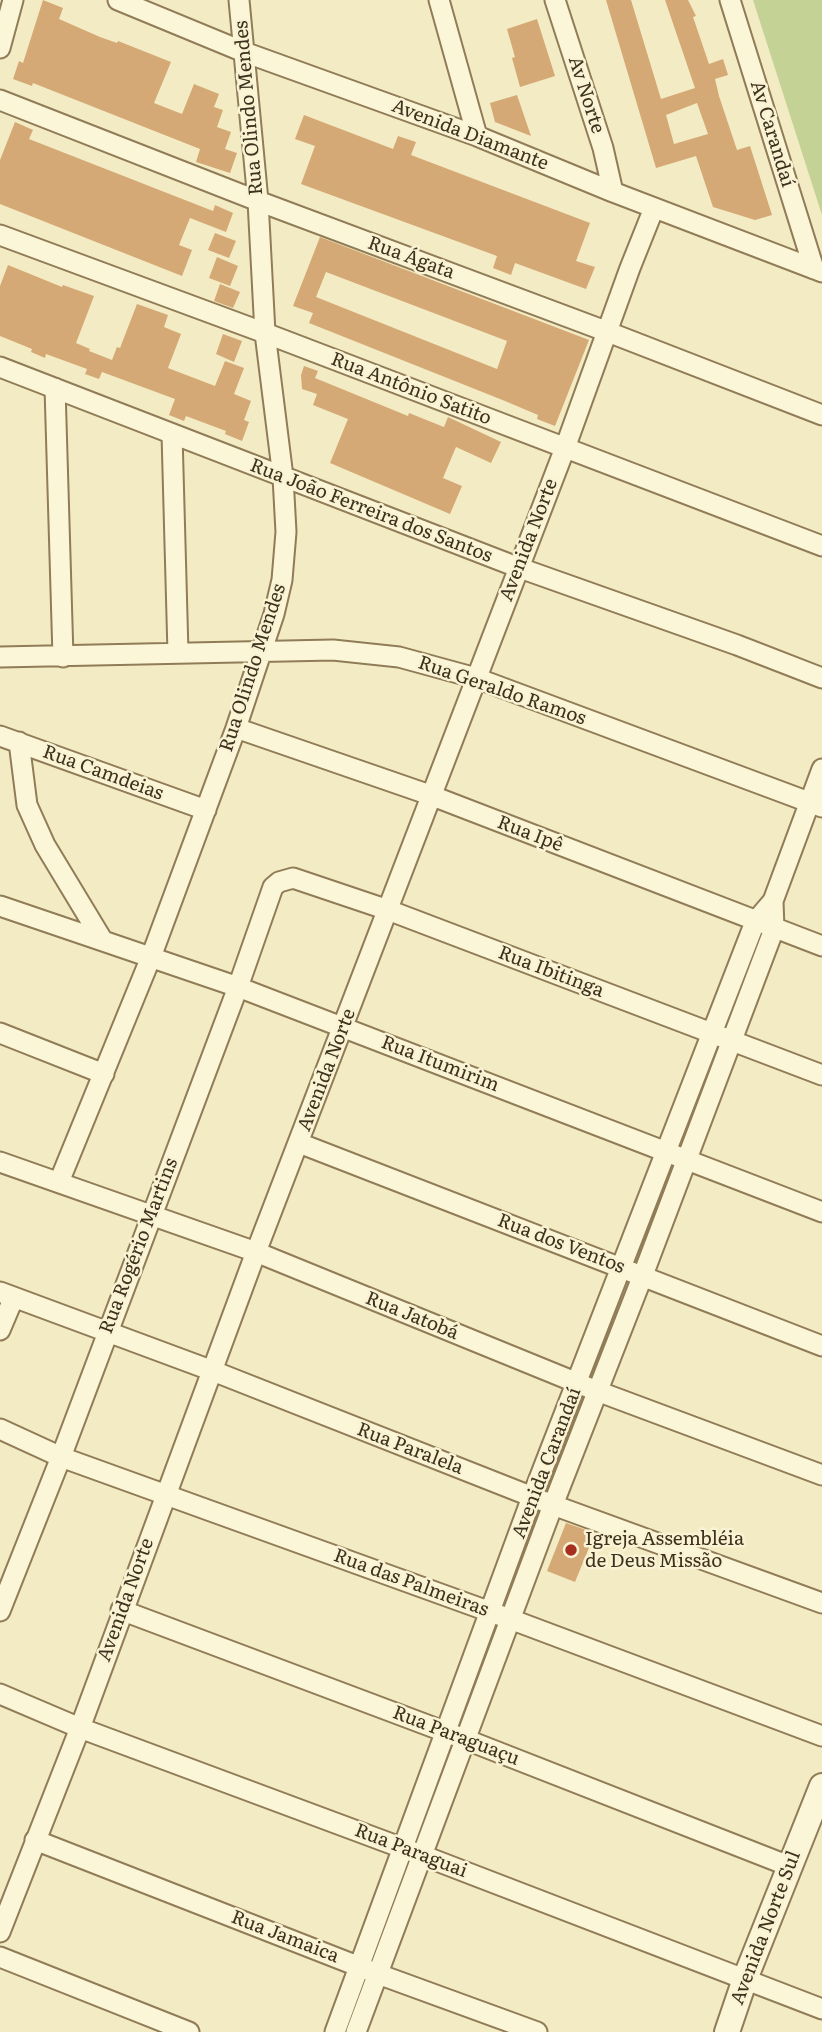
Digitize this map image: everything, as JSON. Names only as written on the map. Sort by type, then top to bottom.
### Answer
[{"type":"street","points":[[0,48],[13,0]]},
{"type":"street","name":"Rua Olindo Mendes","points":[[60,1182],[151,957],[236,727],[274,614],[282,580],[286,532],[284,477],[265,332],[258,201],[239,0]]},
{"type":"street","points":[[439,0],[477,136]]},
{"type":"street","name":"Av Norte","points":[[555,0],[603,148],[613,192]]},
{"type":"street","name":"Av Carandaí","points":[[730,0],[818,270]]},
{"type":"street","name":"Avenida Diamante","points":[[125,1],[244,52],[477,136],[613,192],[818,270]]},
{"type":"street","name":"Rua Ágata","points":[[0,100],[822,415]]},
{"type":"street","name":"Avenida Norte","points":[[0,1932],[654,208]]},
{"type":"street","name":"Rua Antônio Satito","points":[[0,235],[265,332],[822,546]]},
{"type":"street","name":"Rua João Ferreira dos Santos","points":[[0,367],[517,568],[737,645],[822,678]]},
{"type":"street","points":[[55,388],[63,657]]},
{"type":"street","points":[[172,434],[178,653]]},
{"type":"street","name":"Rua Geraldo Ramos","points":[[0,657],[333,650],[399,657],[476,678],[816,804]]},
{"type":"street","name":"Rua Ipê","points":[[236,727],[430,795],[822,946]]},
{"type":"street","points":[[9,739],[27,805],[45,845],[103,941]]},
{"type":"street","name":"Rua Camdeias","points":[[9,739],[205,810]]},
{"type":"street","name":"Avenida Carandaí","points":[[335,2032],[370,1970],[424,1856],[510,1619],[731,1040],[773,901],[816,804],[822,769]]},
{"type":"street","name":"Rua Ibitinga","points":[[279,882],[293,878],[388,909],[822,1075]]},
{"type":"street","name":"Rua Rogério Martins","points":[[0,1611],[61,1457],[273,887],[279,882]]},
{"type":"street","name":"Rua Itumirim","points":[[0,906],[238,987],[822,1212]]},
{"type":"street","name":"Avenida Carandaí","points":[[356,2032],[370,1970],[404,1849],[532,1497],[712,1033],[765,925]]},
{"type":"street","points":[[0,1033],[104,1074]]},
{"type":"street","name":"Rua dos Ventos","points":[[299,1143],[822,1346]]},
{"type":"street","name":"Rua Jatobá","points":[[0,1162],[256,1252],[597,1391],[822,1475]]},
{"type":"street","points":[[0,1330],[7,1294]]},
{"type":"street","name":"Rua Paralela","points":[[7,1294],[213,1371],[553,1505],[822,1603]]},
{"type":"street","name":"Rua das Palmeiras","points":[[0,1429],[61,1457],[491,1612],[822,1736]]},
{"type":"street","name":"Rua Paraguaçu","points":[[121,1610],[447,1732],[789,1866]]},
{"type":"street","name":"Rua Paraguai","points":[[0,1695],[822,2009]]},
{"type":"street","name":"Avenida Norte Sul","points":[[727,2032],[745,1979],[822,1786]]},
{"type":"street","name":"Rua Jamaica","points":[[35,1840],[537,2032]]},
{"type":"street","points":[[0,1957],[189,2032]]},
{"type":"green space","points":[[753,0],[822,0],[822,215]]},
{"type":"building","points":[[43,0],[63,8],[59,19],[100,37],[117,43],[118,41],[171,62],[154,103],[182,114],[194,84],[219,94],[214,107],[223,110],[217,127],[231,132],[225,149],[237,153],[230,173],[196,162],[200,149],[33,83],[32,86],[13,79],[19,61],[23,63]]},
{"type":"building","points":[[606,0],[631,0],[661,99],[695,88],[665,0],[688,0],[696,16],[693,17],[709,64],[723,59],[728,75],[715,79],[719,96],[737,150],[750,146],[772,215],[755,220],[713,207],[696,156],[656,168]],"holes":[[[697,103],[708,134],[674,144],[666,115]]]},
{"type":"building","points":[[537,19],[555,76],[520,87],[507,29]]},
{"type":"building","points":[[517,95],[531,136],[495,122],[490,103]]},
{"type":"building","points":[[304,115],[393,149],[398,136],[416,142],[411,155],[590,223],[576,261],[595,267],[586,289],[515,263],[511,275],[493,268],[497,256],[301,184],[315,146],[295,139]]},
{"type":"building","points":[[15,122],[33,130],[29,139],[213,211],[215,205],[233,213],[226,232],[190,218],[179,245],[192,250],[182,276],[0,204],[0,160]]},
{"type":"building","points":[[215,233],[236,241],[229,258],[208,250]]},
{"type":"building","points":[[320,237],[589,340],[555,426],[537,419],[538,415],[505,401],[309,323],[313,313],[293,306]],"holes":[[[326,272],[507,341],[497,369],[316,297]]]},
{"type":"building","points":[[217,257],[238,266],[230,286],[209,278]]},
{"type":"building","points":[[8,265],[62,287],[63,285],[94,296],[76,343],[90,349],[89,351],[112,360],[117,347],[120,348],[137,304],[168,315],[164,327],[181,334],[168,368],[215,386],[225,361],[244,368],[234,394],[251,401],[244,420],[249,422],[242,441],[225,434],[226,431],[186,416],[184,421],[169,415],[175,399],[102,372],[99,379],[85,374],[87,369],[46,354],[45,358],[31,352],[32,349],[0,336],[0,286]]},
{"type":"building","points":[[220,284],[240,292],[233,308],[214,301]]},
{"type":"building","points":[[223,334],[242,341],[234,362],[216,354]]},
{"type":"building","points":[[304,366],[318,371],[315,378],[408,416],[409,413],[444,427],[448,417],[501,442],[491,463],[456,447],[443,478],[462,486],[450,514],[330,463],[348,419],[313,405],[317,394],[302,389],[301,375]]},
{"type":"building","name":"Igreja Assembléia de Deus Missão","points":[[566,1523],[595,1533],[575,1582],[547,1571]]},
{"type":"place","name":"Igreja Assembléia de Deus Missão","points":[[571,1550]]}]
